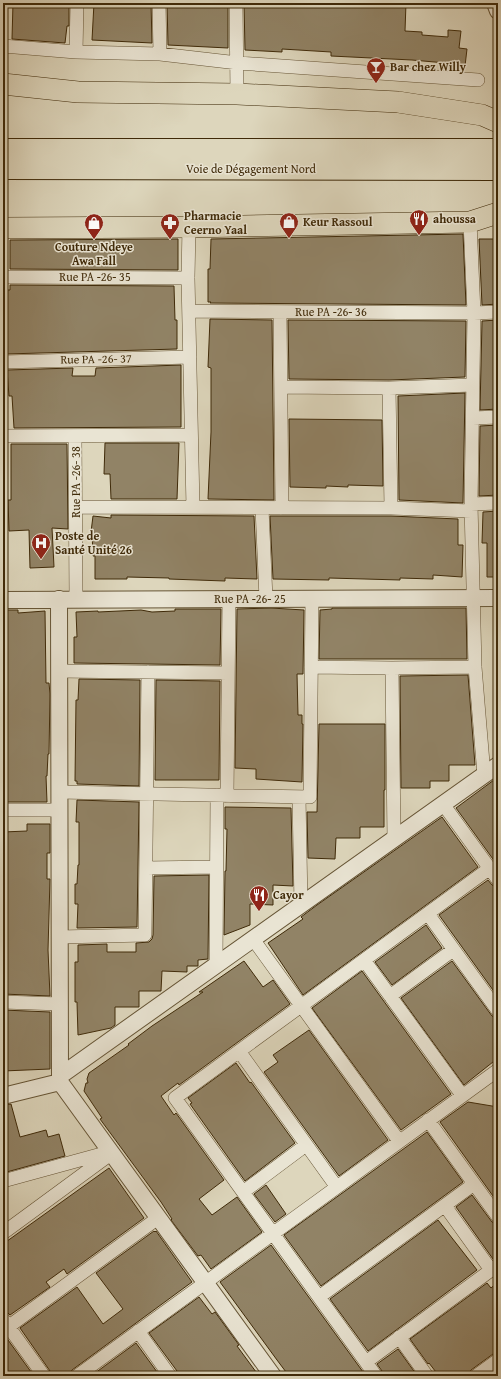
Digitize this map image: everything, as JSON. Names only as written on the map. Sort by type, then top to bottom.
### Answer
[{"type":"highway","name":"Voie de Dégagement Nord","points":[[3,150],[498,150]]},
{"type":"highway","name":"Voie de Dégagement Nord","points":[[3,168],[498,169]]},
{"type":"main road","points":[[3,84],[78,92],[237,94],[398,102],[490,118],[498,132]]},
{"type":"main road","points":[[3,228],[189,227],[488,214]]},
{"type":"street","points":[[76,52],[77,3]]},
{"type":"street","points":[[159,3],[160,54]]},
{"type":"street","points":[[236,3],[238,63],[237,94]]},
{"type":"street","points":[[495,3],[498,11]]},
{"type":"street","points":[[3,46],[76,52],[160,54],[238,63],[478,80]]},
{"type":"street","points":[[484,774],[475,667],[471,507],[474,313],[488,214]]},
{"type":"street","points":[[189,227],[188,278],[193,507]]},
{"type":"street","name":"Rue PA -26- 35","points":[[3,277],[188,278]]},
{"type":"street","name":"Rue PA -26- 36","points":[[189,311],[498,312]]},
{"type":"street","points":[[280,312],[282,508]]},
{"type":"street","name":"Rue PA -26- 37","points":[[3,362],[190,357]]},
{"type":"street","points":[[281,387],[389,388],[473,385]]},
{"type":"street","points":[[389,388],[391,508]]},
{"type":"street","points":[[473,418],[498,416]]},
{"type":"street","points":[[3,436],[192,435]]},
{"type":"street","name":"Rue PA -26- 38","points":[[75,436],[76,599]]},
{"type":"street","points":[[76,507],[391,508],[471,507],[498,503]]},
{"type":"street","points":[[262,508],[266,599]]},
{"type":"street","points":[[60,792],[310,797],[312,598]]},
{"type":"street","name":"Rue PA -26- 25","points":[[3,600],[498,598]]},
{"type":"street","points":[[59,599],[60,1079],[158,1218],[273,1376]]},
{"type":"street","points":[[216,966],[216,867],[222,796],[228,673],[229,599]]},
{"type":"street","points":[[311,667],[475,667]]},
{"type":"street","points":[[392,668],[394,839]]},
{"type":"street","points":[[60,671],[228,673]]},
{"type":"street","points":[[60,937],[145,935],[148,672]]},
{"type":"street","points":[[3,1096],[60,1079],[498,765]]},
{"type":"street","points":[[299,797],[301,905]]},
{"type":"street","points":[[443,804],[498,880]]},
{"type":"street","points":[[3,810],[60,810]]},
{"type":"street","points":[[146,868],[216,867]]},
{"type":"street","points":[[376,1376],[175,1098],[490,868]]},
{"type":"street","points":[[428,914],[498,1012]]},
{"type":"street","points":[[253,940],[398,1141]]},
{"type":"street","points":[[390,996],[453,950]]},
{"type":"street","points":[[364,960],[462,1095]]},
{"type":"street","points":[[3,1002],[60,1004]]},
{"type":"street","points":[[239,1051],[336,1186]]},
{"type":"street","points":[[77,1376],[398,1141],[462,1095],[496,1074]]},
{"type":"street","points":[[428,1120],[498,1217]]},
{"type":"street","points":[[243,1192],[306,1145]]},
{"type":"street","points":[[3,1181],[111,1152]]},
{"type":"street","points":[[3,1232],[111,1152]]},
{"type":"street","points":[[319,1297],[474,1184]]},
{"type":"street","points":[[366,1362],[495,1268],[445,1206]]},
{"type":"street","points":[[44,1376],[6,1323],[158,1218]]},
{"type":"street","points":[[138,1331],[170,1376]]},
{"type":"street","points":[[399,1337],[427,1376]]},
{"type":"street","points":[[476,1376],[498,1360]]},
{"type":"building","points":[[13,3],[69,3],[69,26],[67,26],[65,43],[12,39]]},
{"type":"building","points":[[94,3],[151,3],[152,43],[92,40]]},
{"type":"building","points":[[167,3],[228,3],[228,48],[168,45]]},
{"type":"building","points":[[244,3],[406,3],[405,31],[422,32],[422,35],[448,37],[448,30],[461,31],[459,48],[467,49],[465,66],[412,60],[331,56],[331,52],[282,49],[282,52],[245,50]]},
{"type":"building","points":[[463,234],[466,305],[208,302],[208,269],[210,269],[211,239]]},
{"type":"building","points":[[178,239],[178,270],[10,269],[10,240]]},
{"type":"building","points":[[479,239],[498,239],[498,304],[482,305]]},
{"type":"building","points":[[10,285],[174,286],[175,320],[177,320],[177,349],[6,354],[7,290],[10,290]]},
{"type":"building","points":[[210,319],[272,320],[274,500],[208,499],[211,432],[211,368],[208,367]]},
{"type":"building","points":[[288,320],[466,321],[465,377],[389,380],[289,379]]},
{"type":"building","points":[[498,320],[498,409],[480,410],[482,321]]},
{"type":"building","points":[[181,365],[181,427],[14,428],[12,396],[9,396],[7,370],[73,368],[72,376],[95,376],[96,368]]},
{"type":"building","points":[[465,393],[463,503],[399,500],[398,396]]},
{"type":"building","points":[[289,419],[382,420],[383,486],[348,485],[348,487],[326,486],[326,488],[290,487]]},
{"type":"building","points":[[498,425],[498,495],[479,496],[480,426]]},
{"type":"building","points":[[105,443],[179,443],[177,499],[111,499],[110,474],[104,474]]},
{"type":"building","points":[[11,444],[67,444],[68,529],[52,528],[54,567],[30,568],[29,530],[9,531],[8,500],[11,500]]},
{"type":"building","points":[[498,511],[498,577],[487,577],[487,543],[482,543],[483,512]]},
{"type":"building","points":[[111,515],[254,516],[257,579],[225,578],[225,581],[127,577],[127,579],[95,579],[95,556],[93,556],[91,532],[93,516],[111,518]]},
{"type":"building","points":[[270,516],[391,516],[458,519],[458,545],[463,545],[462,577],[433,575],[433,579],[400,578],[400,580],[329,578],[329,580],[273,579]]},
{"type":"building","points":[[271,608],[304,610],[303,674],[297,674],[298,715],[302,715],[303,724],[302,782],[256,779],[256,769],[235,768],[237,609]]},
{"type":"building","points":[[332,608],[466,608],[467,659],[319,659],[320,610]]},
{"type":"building","points":[[175,609],[221,609],[220,665],[74,663],[74,637],[77,637],[76,612],[141,610],[152,612],[175,611]]},
{"type":"building","points":[[3,610],[18,610],[18,613],[45,611],[46,683],[49,683],[50,694],[49,754],[46,776],[47,802],[3,802]]},
{"type":"building","points":[[468,675],[475,765],[449,765],[449,781],[430,781],[430,788],[401,788],[400,676]]},
{"type":"building","points":[[79,679],[140,680],[139,786],[77,784],[77,781],[75,781],[76,700],[78,700]]},
{"type":"building","points":[[156,680],[220,681],[219,780],[155,780]]},
{"type":"building","points":[[319,724],[385,724],[384,827],[360,827],[360,838],[336,838],[335,859],[308,858],[307,812],[317,812]]},
{"type":"building","points":[[498,777],[498,866],[456,808]]},
{"type":"building","points":[[77,800],[139,802],[137,927],[77,928],[78,904],[75,904],[75,884],[77,884],[79,865],[79,822],[76,822]]},
{"type":"building","points":[[225,807],[291,808],[293,886],[273,885],[273,905],[250,904],[250,925],[224,935],[227,829],[225,829]]},
{"type":"building","points":[[442,817],[478,867],[303,995],[268,943],[303,919],[301,917],[317,905]]},
{"type":"building","points":[[27,824],[50,824],[50,853],[47,853],[47,879],[50,879],[48,950],[50,996],[3,994],[3,832],[27,831]]},
{"type":"building","points":[[209,875],[208,959],[198,960],[198,966],[187,966],[187,972],[162,971],[161,991],[139,991],[139,1007],[115,1007],[115,1025],[111,1028],[78,1035],[77,1002],[75,1002],[75,962],[78,962],[78,945],[107,944],[107,952],[136,952],[136,943],[149,942],[153,935],[154,876]]},
{"type":"building","points":[[488,880],[492,885],[498,888],[498,997],[439,915]]},
{"type":"building","points":[[426,925],[442,948],[392,985],[375,962]]},
{"type":"building","points":[[244,961],[263,987],[273,980],[290,1004],[179,1085],[178,1083],[161,1096],[174,1115],[176,1113],[224,1180],[199,1199],[212,1215],[237,1197],[262,1232],[211,1269],[201,1255],[198,1256],[171,1220],[172,1219],[161,1202],[100,1119],[102,1118],[84,1091],[86,1083],[88,1083],[87,1079],[89,1073],[129,1045],[128,1044],[152,1026],[203,992],[199,992]]},
{"type":"building","points":[[452,961],[492,1016],[498,1019],[498,1058],[464,1085],[401,998]]},
{"type":"building","points":[[362,971],[451,1094],[401,1130],[312,1008]]},
{"type":"building","points":[[3,1010],[50,1012],[50,1069],[3,1071]]},
{"type":"building","points":[[309,1030],[388,1140],[339,1176],[264,1072],[278,1062],[273,1055]]},
{"type":"building","points":[[236,1063],[295,1143],[245,1181],[190,1104],[192,1103],[188,1098]]},
{"type":"building","points":[[468,1102],[498,1107],[498,1203],[440,1122]]},
{"type":"building","points":[[11,1104],[20,1137],[46,1130],[48,1137],[59,1134],[65,1156],[3,1173],[3,1105]]},
{"type":"building","points":[[427,1132],[463,1182],[321,1286],[284,1235]]},
{"type":"building","points":[[109,1168],[144,1218],[67,1274],[64,1269],[46,1282],[50,1287],[10,1315],[3,1311],[3,1244]]},
{"type":"building","points":[[266,1185],[286,1214],[275,1222],[254,1194]]},
{"type":"building","points":[[472,1195],[492,1222],[498,1225],[498,1257],[493,1259],[456,1207]]},
{"type":"building","points":[[438,1220],[477,1270],[368,1351],[330,1299]]},
{"type":"building","points":[[156,1231],[192,1282],[72,1370],[69,1376],[52,1376],[20,1328],[77,1287],[103,1324],[123,1309],[96,1273]]},
{"type":"building","points":[[271,1245],[366,1376],[289,1376],[220,1282]]},
{"type":"building","points":[[498,1282],[498,1352],[471,1370],[468,1376],[439,1376],[429,1363],[428,1364],[410,1339],[487,1283],[491,1288]]},
{"type":"building","points":[[199,1297],[212,1314],[215,1312],[259,1376],[178,1376],[177,1371],[149,1333]]},
{"type":"building","points":[[3,1333],[34,1376],[3,1376]]},
{"type":"building","points":[[136,1343],[160,1376],[91,1376]]},
{"type":"building","points":[[398,1349],[416,1374],[413,1376],[384,1376],[377,1364]]},
{"type":"place","name":"Bar chez Willy","points":[[376,84]]},
{"type":"place","name":"ahoussa","points":[[419,236]]},
{"type":"place","name":"Keur Rassoul","points":[[289,239]]},
{"type":"place","name":"Couture Ndeye Awa Fall","points":[[94,240]]},
{"type":"place","name":"Pharmacie Ceerno Yaal","points":[[170,240]]},
{"type":"place","name":"Poste de Santé Unité 26","points":[[41,560]]},
{"type":"place","name":"Cayor","points":[[259,912]]}]
